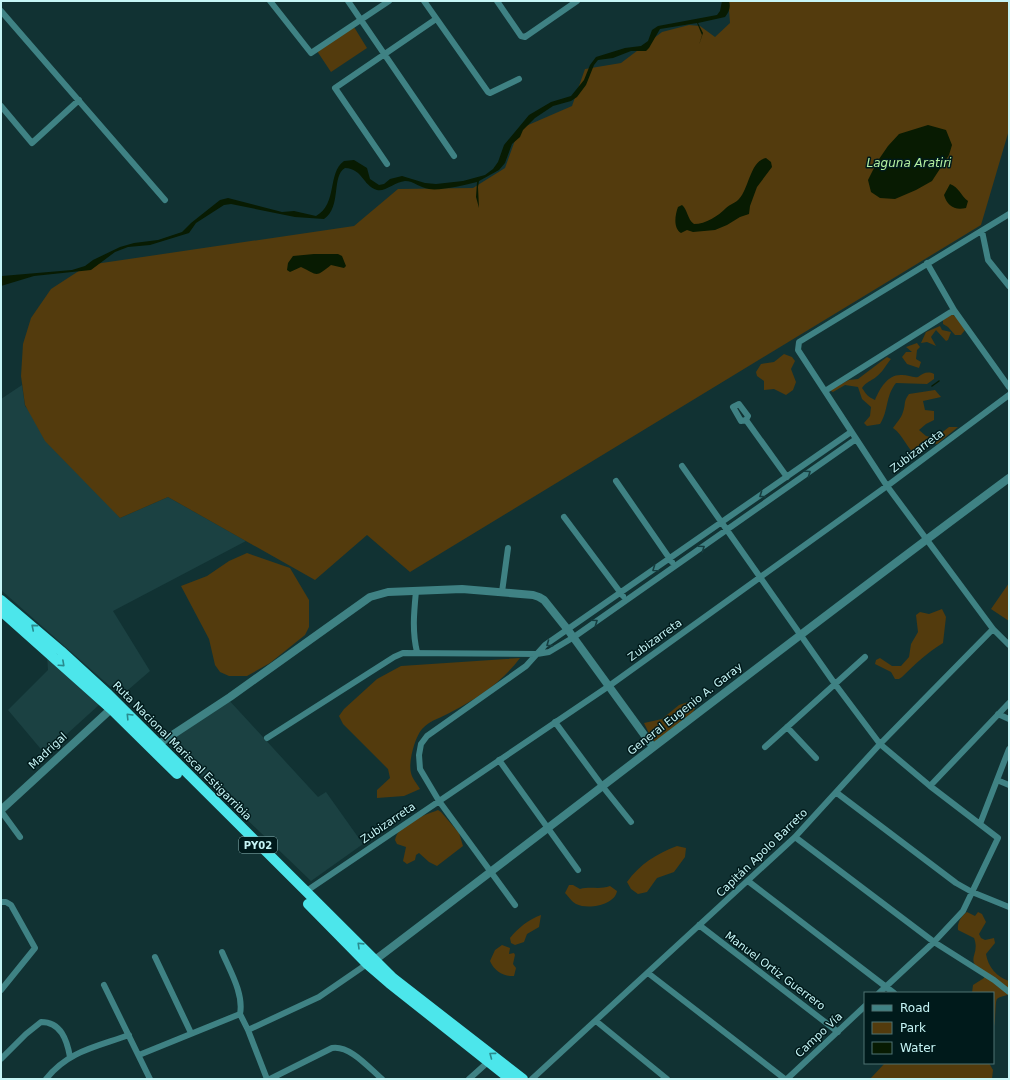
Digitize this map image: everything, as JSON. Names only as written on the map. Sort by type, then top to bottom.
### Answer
[{"type":"highway","name":"Ruta Nacional Mariscal Estigarribia","points":[[1,600],[93,680],[154,746],[412,1002],[510,1079]]},
{"type":"highway","name":"Ruta Nacional Mariscal Estigarribia","points":[[1,611],[154,746],[305,892],[371,962],[523,1079]]},
{"type":"street","points":[[270,1],[311,53],[361,18],[389,1]]},
{"type":"street","points":[[348,1],[454,156]]},
{"type":"street","points":[[424,1],[488,92],[490,93],[519,79]]},
{"type":"street","points":[[497,1],[521,36],[525,37],[573,2]]},
{"type":"street","points":[[1,11],[166,200]]},
{"type":"street","points":[[387,164],[335,88],[436,19]]},
{"type":"street","points":[[1,106],[32,143],[79,100]]},
{"type":"street","points":[[1009,214],[799,342],[798,350],[887,486],[992,629],[1009,645]]},
{"type":"street","points":[[982,231],[988,260],[1009,286]]},
{"type":"street","points":[[927,263],[954,310],[1009,387]]},
{"type":"street","points":[[825,390],[954,310]]},
{"type":"street","name":"Zubizarreta","points":[[305,892],[609,686],[887,486],[1009,395]]},
{"type":"street","points":[[746,420],[787,477]]},
{"type":"street","points":[[515,905],[439,801],[420,768],[419,755],[421,744],[435,730],[526,666],[545,645],[851,432]]},
{"type":"street","points":[[267,738],[394,657],[403,653],[537,654],[549,652],[574,637],[727,531],[856,439]]},
{"type":"street","points":[[682,466],[835,684],[880,744],[930,786],[998,838],[963,911],[934,942],[880,992]]},
{"type":"street","name":"General Eugenio A. Garay","points":[[371,962],[603,787],[800,634],[1009,478]]},
{"type":"street","points":[[616,481],[675,567]]},
{"type":"street","points":[[564,517],[626,601]]},
{"type":"street","points":[[502,592],[508,548]]},
{"type":"street","points":[[154,746],[230,696],[370,597],[388,592],[462,589],[533,595],[544,600],[574,637],[653,747]]},
{"type":"street","points":[[416,590],[413,620],[414,638],[417,652]]},
{"type":"street","name":"Capitán Apolo Barreto","points":[[532,1079],[795,837],[837,793],[880,744],[992,629]]},
{"type":"street","points":[[765,747],[865,657]]},
{"type":"street","points":[[930,786],[1009,702]]},
{"type":"street","name":"Madrigal","points":[[1,811],[111,709]]},
{"type":"street","points":[[998,714],[1009,719]]},
{"type":"street","points":[[555,722],[631,822]]},
{"type":"street","points":[[787,727],[816,758]]},
{"type":"street","points":[[980,824],[1009,749]]},
{"type":"street","points":[[499,760],[578,870]]},
{"type":"street","points":[[997,780],[1009,785]]},
{"type":"street","points":[[837,793],[956,884],[1009,907]]},
{"type":"street","points":[[1,811],[20,838]]},
{"type":"street","points":[[795,837],[934,942],[994,980],[1009,992]]},
{"type":"street","points":[[748,881],[893,992]]},
{"type":"street","points":[[1,902],[6,902],[11,905],[36,948],[1,990]]},
{"type":"street","name":"Manuel Ortiz Guerrero","points":[[699,926],[838,1032]]},
{"type":"street","points":[[222,952],[235,981],[241,1004],[240,1014],[268,1079],[332,1048],[338,1047],[347,1050],[381,1079]]},
{"type":"street","points":[[155,957],[191,1033]]},
{"type":"street","points":[[248,1030],[319,998],[371,962]]},
{"type":"street","points":[[648,973],[786,1079]]},
{"type":"street","points":[[104,985],[150,1079]]},
{"type":"street","name":"Campo Vía","points":[[786,1079],[864,1007]]},
{"type":"street","points":[[139,1055],[240,1014]]},
{"type":"street","points":[[596,1021],[667,1079]]},
{"type":"street","points":[[2,1056],[37,1023],[41,1022],[54,1025],[62,1032],[68,1045],[70,1057]]},
{"type":"street","points":[[46,1079],[56,1067],[70,1057],[129,1036]]},
{"type":"street","points":[[469,1079],[488,1062]]},
{"type":"shaded area","points":[[22,385],[25,406],[120,518],[168,497],[246,541],[113,611],[150,671],[121,696],[1,590],[1,399]]},
{"type":"shaded area","points":[[47,655],[100,704],[45,754],[8,710],[48,670]]},
{"type":"shaded area","points":[[227,698],[318,797],[326,792],[363,844],[311,881],[165,741]]},
{"type":"green space","points":[[726,1],[1009,1],[1009,130],[981,225],[410,572],[367,535],[315,580],[168,497],[120,518],[45,441],[25,405],[21,376],[23,344],[31,318],[51,289],[88,265],[354,226],[398,189],[473,188],[505,168],[519,129],[572,106],[585,69],[621,63],[662,32],[689,25],[700,26],[715,37],[730,23],[729,9]]},
{"type":"green space","points":[[354,27],[367,48],[331,72],[317,51]]},
{"type":"green space","points":[[952,314],[962,322],[965,330],[961,335],[955,335],[943,324],[943,320]]},
{"type":"green space","points":[[940,326],[942,330],[951,332],[948,340],[946,341],[936,330],[931,337],[936,346],[927,342],[921,343],[926,332]]},
{"type":"green space","points":[[917,343],[920,347],[917,350],[916,359],[921,362],[919,368],[907,364],[902,357],[906,352],[912,352],[906,347]]},
{"type":"green space","points":[[784,354],[792,357],[795,361],[791,369],[796,382],[793,390],[786,395],[774,389],[764,390],[764,381],[757,376],[756,372],[761,364],[774,362]]},
{"type":"green space","points":[[887,357],[891,359],[882,371],[862,388],[867,395],[875,400],[885,383],[897,375],[918,377],[930,373],[934,374],[934,379],[927,384],[896,383],[890,393],[885,414],[880,424],[867,426],[864,423],[870,416],[871,407],[862,399],[858,387],[845,385],[833,392],[829,390],[849,380],[858,379]]},
{"type":"green space","points":[[935,390],[941,397],[923,401],[925,410],[934,411],[934,420],[919,430],[926,436],[935,438],[949,427],[958,427],[937,444],[928,443],[923,450],[915,454],[893,428],[900,419],[905,401],[909,394]]},
{"type":"green space","points":[[247,553],[290,568],[309,600],[309,627],[305,635],[270,663],[247,676],[229,676],[220,672],[215,665],[209,639],[181,586],[207,576],[229,561]]},
{"type":"green space","points":[[1009,583],[1009,621],[991,609]]},
{"type":"green space","points":[[942,609],[946,617],[943,643],[922,658],[902,677],[895,679],[891,672],[875,664],[876,660],[880,658],[892,666],[901,666],[909,657],[911,644],[918,632],[916,615],[920,612],[929,614]]},
{"type":"green space","points":[[520,658],[506,674],[481,695],[429,723],[422,729],[415,744],[410,763],[413,779],[420,789],[404,796],[377,798],[377,790],[390,778],[388,769],[343,724],[339,716],[344,709],[377,679],[401,666]]},
{"type":"green space","points":[[688,702],[695,708],[693,712],[655,742],[644,723],[662,719],[679,705]]},
{"type":"green space","points":[[438,810],[459,833],[463,846],[437,866],[429,862],[419,853],[416,855],[415,860],[407,864],[403,861],[406,847],[397,844],[395,840],[397,834],[412,821]]},
{"type":"green space","points":[[677,846],[686,848],[685,857],[674,872],[657,878],[647,892],[638,894],[631,889],[627,882],[637,870],[655,856]]},
{"type":"green space","points":[[569,885],[573,885],[580,889],[610,886],[617,891],[615,896],[606,903],[594,906],[581,906],[572,901],[565,893]]},
{"type":"green space","points":[[967,912],[975,916],[978,912],[982,914],[986,922],[979,934],[981,938],[985,940],[994,938],[995,943],[986,954],[987,959],[997,974],[1009,981],[1009,994],[1000,997],[996,1001],[994,1026],[994,992],[972,992],[973,985],[984,978],[984,976],[976,967],[973,960],[976,946],[974,938],[958,930],[958,925]]},
{"type":"green space","points":[[541,915],[539,927],[527,934],[524,942],[515,945],[511,943],[510,938],[524,924]]},
{"type":"green space","points":[[502,945],[510,948],[509,954],[514,953],[515,955],[513,964],[516,968],[514,976],[500,973],[494,968],[490,961],[495,950]]},
{"type":"green space","points":[[884,1064],[990,1064],[993,1070],[992,1079],[870,1079]]},
{"type":"water","points":[[722,1],[729,1],[730,3],[728,13],[725,17],[698,23],[703,33],[699,45],[702,35],[697,23],[660,29],[646,51],[631,51],[613,58],[598,60],[594,65],[586,85],[577,97],[571,101],[553,106],[535,118],[523,130],[520,137],[512,144],[505,163],[499,170],[479,181],[479,208],[476,197],[477,182],[434,189],[405,181],[383,190],[377,190],[368,185],[355,171],[345,168],[338,178],[333,207],[324,219],[295,217],[231,204],[224,205],[196,223],[189,233],[150,245],[128,247],[115,252],[91,270],[34,276],[1,286],[2,276],[72,270],[85,266],[93,260],[120,247],[134,243],[158,240],[182,232],[220,200],[228,198],[282,212],[294,211],[316,216],[323,211],[327,204],[336,173],[339,166],[344,161],[354,160],[367,168],[370,179],[379,185],[384,184],[390,179],[402,176],[425,183],[436,184],[463,181],[485,175],[493,169],[498,162],[504,145],[529,115],[551,102],[571,96],[584,80],[590,65],[596,57],[625,48],[641,46],[648,41],[652,30],[658,26],[717,15],[720,11]]},
{"type":"water","name":"Laguna Aratiri","points":[[928,125],[946,130],[952,145],[949,155],[932,181],[895,199],[880,198],[871,192],[868,180],[877,162],[888,146],[899,134]]},
{"type":"water","points":[[766,158],[771,162],[772,167],[757,187],[750,206],[749,214],[715,230],[693,232],[687,230],[681,233],[678,231],[675,221],[678,207],[682,205],[684,207],[690,220],[694,224],[703,223],[712,219],[739,199],[756,164]]},
{"type":"water","points":[[950,184],[956,187],[968,201],[966,208],[958,209],[947,202],[944,195]]},
{"type":"water","points":[[338,254],[342,256],[346,266],[344,268],[331,265],[322,272],[316,274],[301,267],[290,272],[287,270],[288,263],[293,256]]},
{"type":"waterway","points":[[932,386],[939,381]]}]
